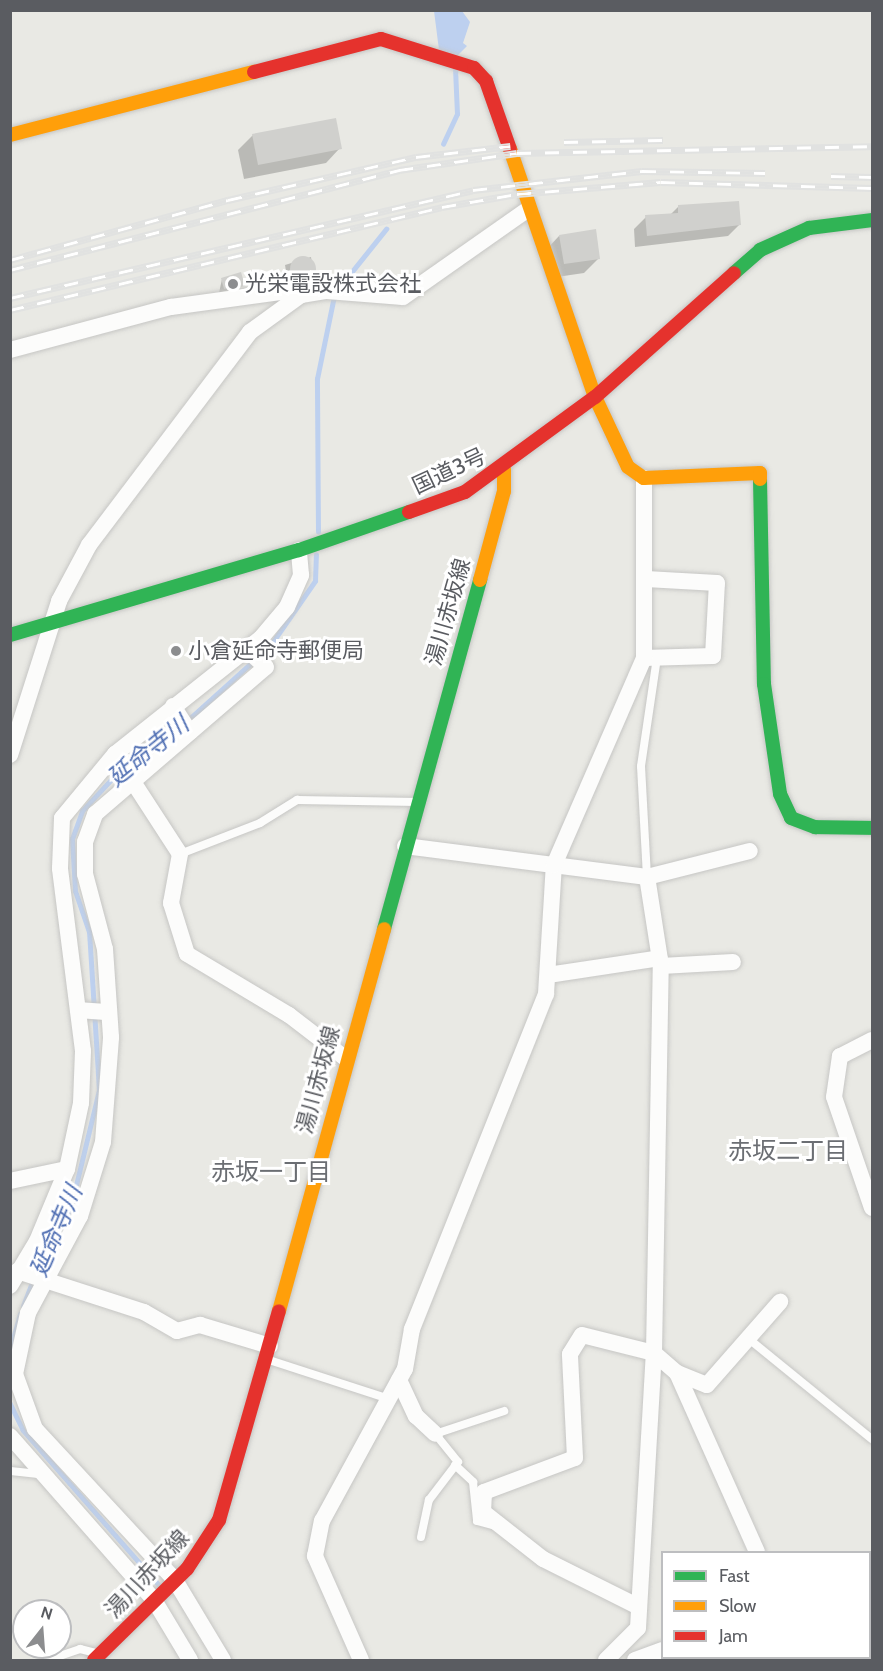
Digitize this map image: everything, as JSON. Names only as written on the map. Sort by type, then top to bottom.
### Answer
[{"type":"main road","points":[[10,135],[381,39],[474,68],[486,81],[528,209],[596,397],[628,467],[644,478],[760,473],[764,684],[780,794],[791,818],[815,827],[873,828]]},
{"type":"main road","name":"国道3号","points":[[10,635],[304,548],[465,492],[504,469],[596,397],[760,250],[809,228],[873,220]]},
{"type":"main road","name":"湯川赤坂線","points":[[97,1657],[175,1580],[219,1520],[268,1352],[345,1058],[504,491],[504,469]]},
{"type":"street","points":[[10,755],[54,621],[89,545],[170,444],[226,359],[250,332],[301,295],[327,291],[346,296],[404,297],[528,209]]},
{"type":"street","points":[[10,350],[171,307],[296,290],[301,295]]},
{"type":"street","points":[[362,1660],[315,1556],[322,1521],[399,1380],[412,1329],[546,994],[554,865],[651,658],[646,579],[644,478]]},
{"type":"street","points":[[14,1278],[37,1241],[67,1168],[81,1103],[78,1010],[60,868],[62,818],[115,754],[246,649],[288,607],[301,575],[304,548]]},
{"type":"street","points":[[646,579],[717,583],[713,656],[651,658]]},
{"type":"street","points":[[224,1660],[175,1580],[35,1429],[15,1374],[17,1344],[45,1278],[80,1216],[103,1142],[109,1012],[105,949],[85,874],[85,842],[94,814],[266,667],[246,649]]},
{"type":"street","points":[[173,706],[190,732]]},
{"type":"street","points":[[115,754],[180,854],[171,903],[187,954],[289,1015],[345,1058]]},
{"type":"street","points":[[405,846],[647,877],[750,851]]},
{"type":"street","points":[[606,1660],[638,1628],[654,1353],[660,962],[647,877]]},
{"type":"street","points":[[548,975],[660,962],[733,962]]},
{"type":"street","points":[[78,1010],[109,1012]]},
{"type":"street","points":[[873,1040],[840,1056],[834,1097],[873,1208]]},
{"type":"street","points":[[10,1181],[67,1168]]},
{"type":"street","points":[[14,1278],[45,1278],[144,1312],[177,1331],[200,1325],[268,1352]]},
{"type":"street","points":[[639,1607],[543,1559],[483,1512],[484,1492],[575,1458],[570,1354],[582,1335],[654,1353],[676,1373],[707,1385],[750,1340],[780,1302]]},
{"type":"street","points":[[676,1373],[757,1551]]},
{"type":"street","points":[[399,1380],[416,1416],[435,1434]]},
{"type":"street","points":[[10,1436],[39,1474],[154,1600],[190,1660]]},
{"type":"street","points":[[635,1660],[661,1651]]},
{"type":"lane","points":[[647,877],[641,766],[651,658]]},
{"type":"lane","points":[[180,854],[260,824],[297,800],[417,802]]},
{"type":"lane","points":[[750,1340],[873,1439]]},
{"type":"lane","points":[[268,1352],[389,1399]]},
{"type":"lane","points":[[421,1537],[429,1500],[455,1465],[456,1457],[435,1434],[504,1411]]},
{"type":"lane","points":[[455,1465],[473,1482],[477,1521],[501,1527]]},
{"type":"lane","points":[[10,1471],[39,1474]]},
{"type":"lane","points":[[48,1660],[80,1649],[97,1657]]},
{"type":"water","points":[[434,11],[462,11],[470,22],[463,43],[467,46],[457,56],[439,50]]},
{"type":"building","points":[[336,118],[342,149],[258,165],[252,134]]},
{"type":"building","points":[[739,201],[741,225],[647,236],[645,215],[678,213],[678,205]]},
{"type":"building","points":[[596,229],[600,259],[564,264],[559,235]]},
{"type":"building","points":[[303,256],[313,259],[316,269],[313,279],[303,282],[293,279],[290,269],[293,259]]},
{"type":"building","name":"光栄電設株式会社","points":[[241,272],[245,286],[224,289],[221,278]]},
{"type":"waterway","name":"延命寺川","points":[[443,144],[457,114],[455,69]]},
{"type":"waterway","name":"延命寺川","points":[[338,289],[386,229]]},
{"type":"waterway","name":"延命寺川","points":[[318,532],[317,379],[334,296]]},
{"type":"waterway","name":"延命寺川","points":[[187,721],[270,646],[315,581],[316,555]]},
{"type":"waterway","name":"延命寺川","points":[[127,765],[181,727]]},
{"type":"waterway","name":"延命寺川","points":[[36,1272],[70,1210],[99,1090],[89,932],[75,891],[72,839],[82,811],[120,770]]},
{"type":"waterway","name":"延命寺川","points":[[23,1306],[33,1280]]},
{"type":"waterway","name":"延命寺川","points":[[10,1349],[20,1314]]},
{"type":"waterway","name":"延命寺川","points":[[10,1403],[23,1430],[159,1585]]},
{"type":"railway","points":[[564,142],[663,140]]},
{"type":"railway","points":[[10,260],[228,200],[416,157],[510,146]]},
{"type":"railway","points":[[10,270],[399,170],[517,153],[872,146]]},
{"type":"railway","points":[[10,298],[473,190],[642,171],[765,173]]},
{"type":"railway","points":[[831,176],[872,177]]},
{"type":"railway","points":[[10,310],[442,207],[517,194],[661,182],[872,188]]},
{"type":"traffic: fast","points":[[734,273],[760,250],[809,228],[872,220]]},
{"type":"traffic: fast","points":[[760,479],[764,684],[780,794],[791,818],[815,827],[872,828]]},
{"type":"traffic: fast","points":[[10,635],[299,550],[409,512]]},
{"type":"traffic: fast","points":[[384,929],[480,580]]},
{"type":"traffic: slow","points":[[10,135],[254,72]]},
{"type":"traffic: slow","points":[[510,149],[595,397],[628,467],[644,478],[760,473],[760,479]]},
{"type":"traffic: slow","points":[[480,580],[504,491],[504,469]]},
{"type":"traffic: slow","points":[[279,1311],[384,929]]},
{"type":"traffic: jam","points":[[254,72],[381,39],[474,68],[486,81],[510,149]]},
{"type":"traffic: jam","points":[[409,512],[465,492],[595,397],[734,273]]},
{"type":"traffic: jam","points":[[94,1660],[187,1569],[219,1520],[279,1311]]},
{"type":"place","name":"光栄電設株式会社","points":[[233,284]]},
{"type":"place","name":"小倉延命寺郵便局","points":[[176,651]]},
{"type":"district","name":"赤坂二丁目","points":[[788,1151]]},
{"type":"district","name":"赤坂一丁目","points":[[271,1172]]}]
